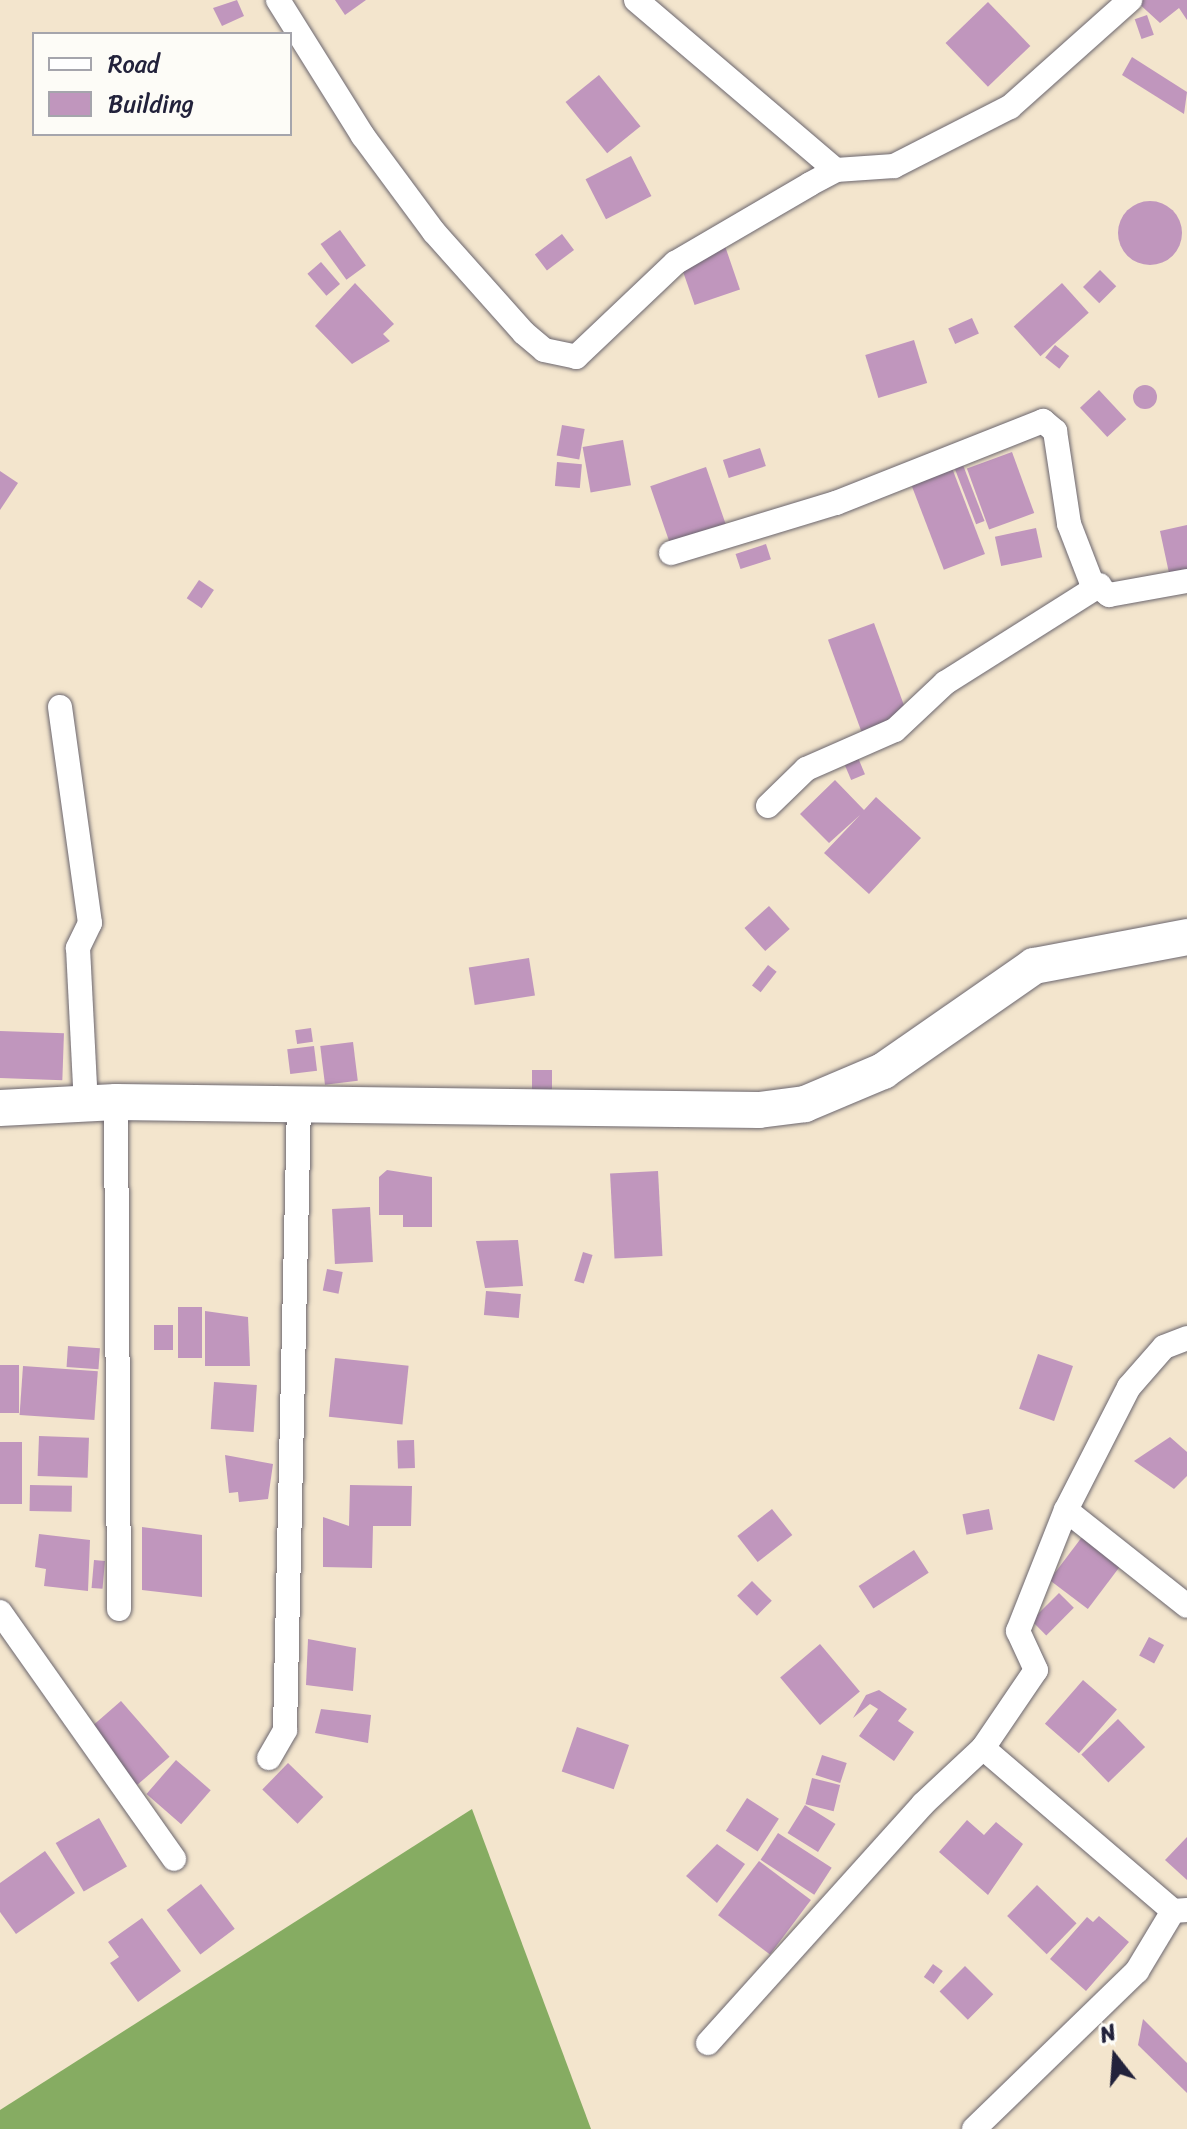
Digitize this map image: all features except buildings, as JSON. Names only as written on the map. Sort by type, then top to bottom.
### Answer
[{"type":"street","points":[[278,0],[391,176],[544,350],[576,357],[675,263],[836,170],[894,166],[1010,107],[1130,0]]},
{"type":"street","points":[[636,0],[836,170]]},
{"type":"street","points":[[671,553],[822,507],[1043,421],[1055,431],[1081,564],[1109,595],[1125,595],[1187,581]]},
{"type":"street","points":[[768,806],[806,769],[895,730],[945,683],[1100,585]]},
{"type":"street","points":[[60,707],[90,923],[78,948],[101,1103],[119,1609]]},
{"type":"street","points":[[0,1108],[101,1103],[759,1110],[805,1104],[883,1071],[1034,966],[1068,954],[1187,937]]},
{"type":"street","points":[[269,1758],[285,1730],[299,1105]]},
{"type":"street","points":[[708,2043],[923,1804],[983,1748],[1036,1670],[1018,1631],[1066,1510],[1129,1387],[1164,1347],[1187,1338]]},
{"type":"street","points":[[1066,1510],[1187,1606]]},
{"type":"street","points":[[0,1612],[174,1859]]},
{"type":"street","points":[[974,2129],[1137,1971],[1180,1910],[983,1748]]},
{"type":"green space","points":[[472,1809],[591,2129],[0,2129],[0,2110]]}]
